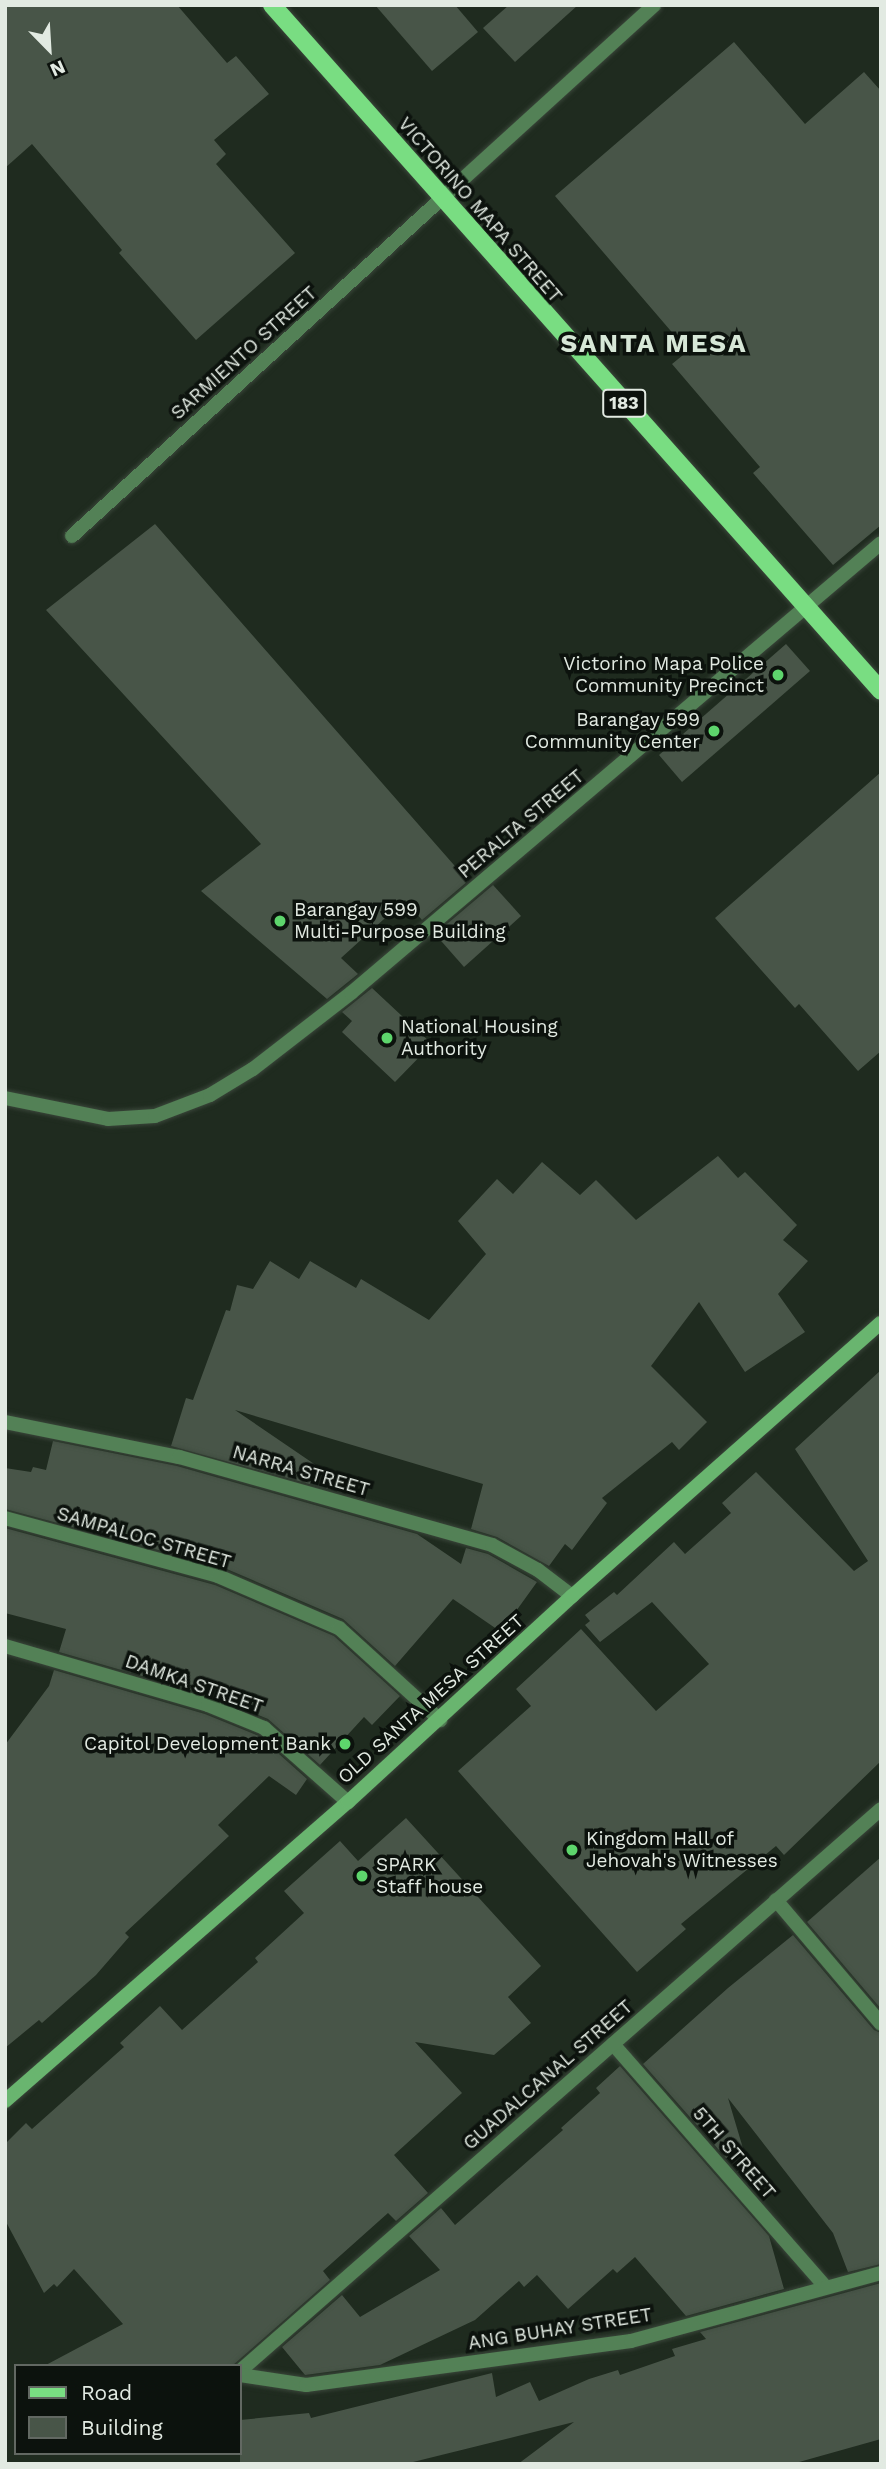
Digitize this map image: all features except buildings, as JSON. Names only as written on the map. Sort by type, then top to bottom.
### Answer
[{"type":"main road","name":"VICTORINO MAPA STREET","points":[[272,5],[881,691]]},
{"type":"main road","name":"OLD SANTA MESA STREET","points":[[5,2101],[348,1802],[572,1596],[881,1323]]},
{"type":"street","name":"SARMIENTO STREET","points":[[72,537],[654,5]]},
{"type":"street","name":"PERALTA STREET","points":[[5,1098],[107,1119],[155,1116],[210,1095],[253,1069],[351,993],[881,543]]},
{"type":"street","name":"NARRA STREET","points":[[5,1422],[179,1457],[492,1545],[538,1570],[572,1596]]},
{"type":"street","name":"SAMPALOC STREET","points":[[5,1518],[218,1576],[339,1628],[440,1720]]},
{"type":"street","name":"DAMKA STREET","points":[[5,1646],[208,1706],[264,1728],[348,1802]]},
{"type":"street","name":"GUADALCANAL STREET","points":[[242,2371],[881,1809]]},
{"type":"street","points":[[776,1900],[881,2024]]},
{"type":"street","name":"5TH STREET","points":[[613,2044],[826,2287]]},
{"type":"street","name":"ANG BUHAY STREET","points":[[242,2373],[306,2385],[631,2341],[881,2273]]},
{"type":"place","name":"Victorino Mapa Police Community Precinct","points":[[778,675]]},
{"type":"place","name":"Barangay 599 Community Center","points":[[714,731]]},
{"type":"place","name":"Barangay 599 Multi-Purpose Building","points":[[280,921]]},
{"type":"place","name":"National Housing Authority","points":[[387,1038]]},
{"type":"place","name":"Capitol Development Bank","points":[[345,1744]]},
{"type":"place","name":"Kingdom Hall of Jehovah's Witnesses","points":[[572,1850]]},
{"type":"place","name":"SPARK Staff house","points":[[362,1876]]},
{"type":"district","name":"SANTA MESA","points":[[654,344]]}]
